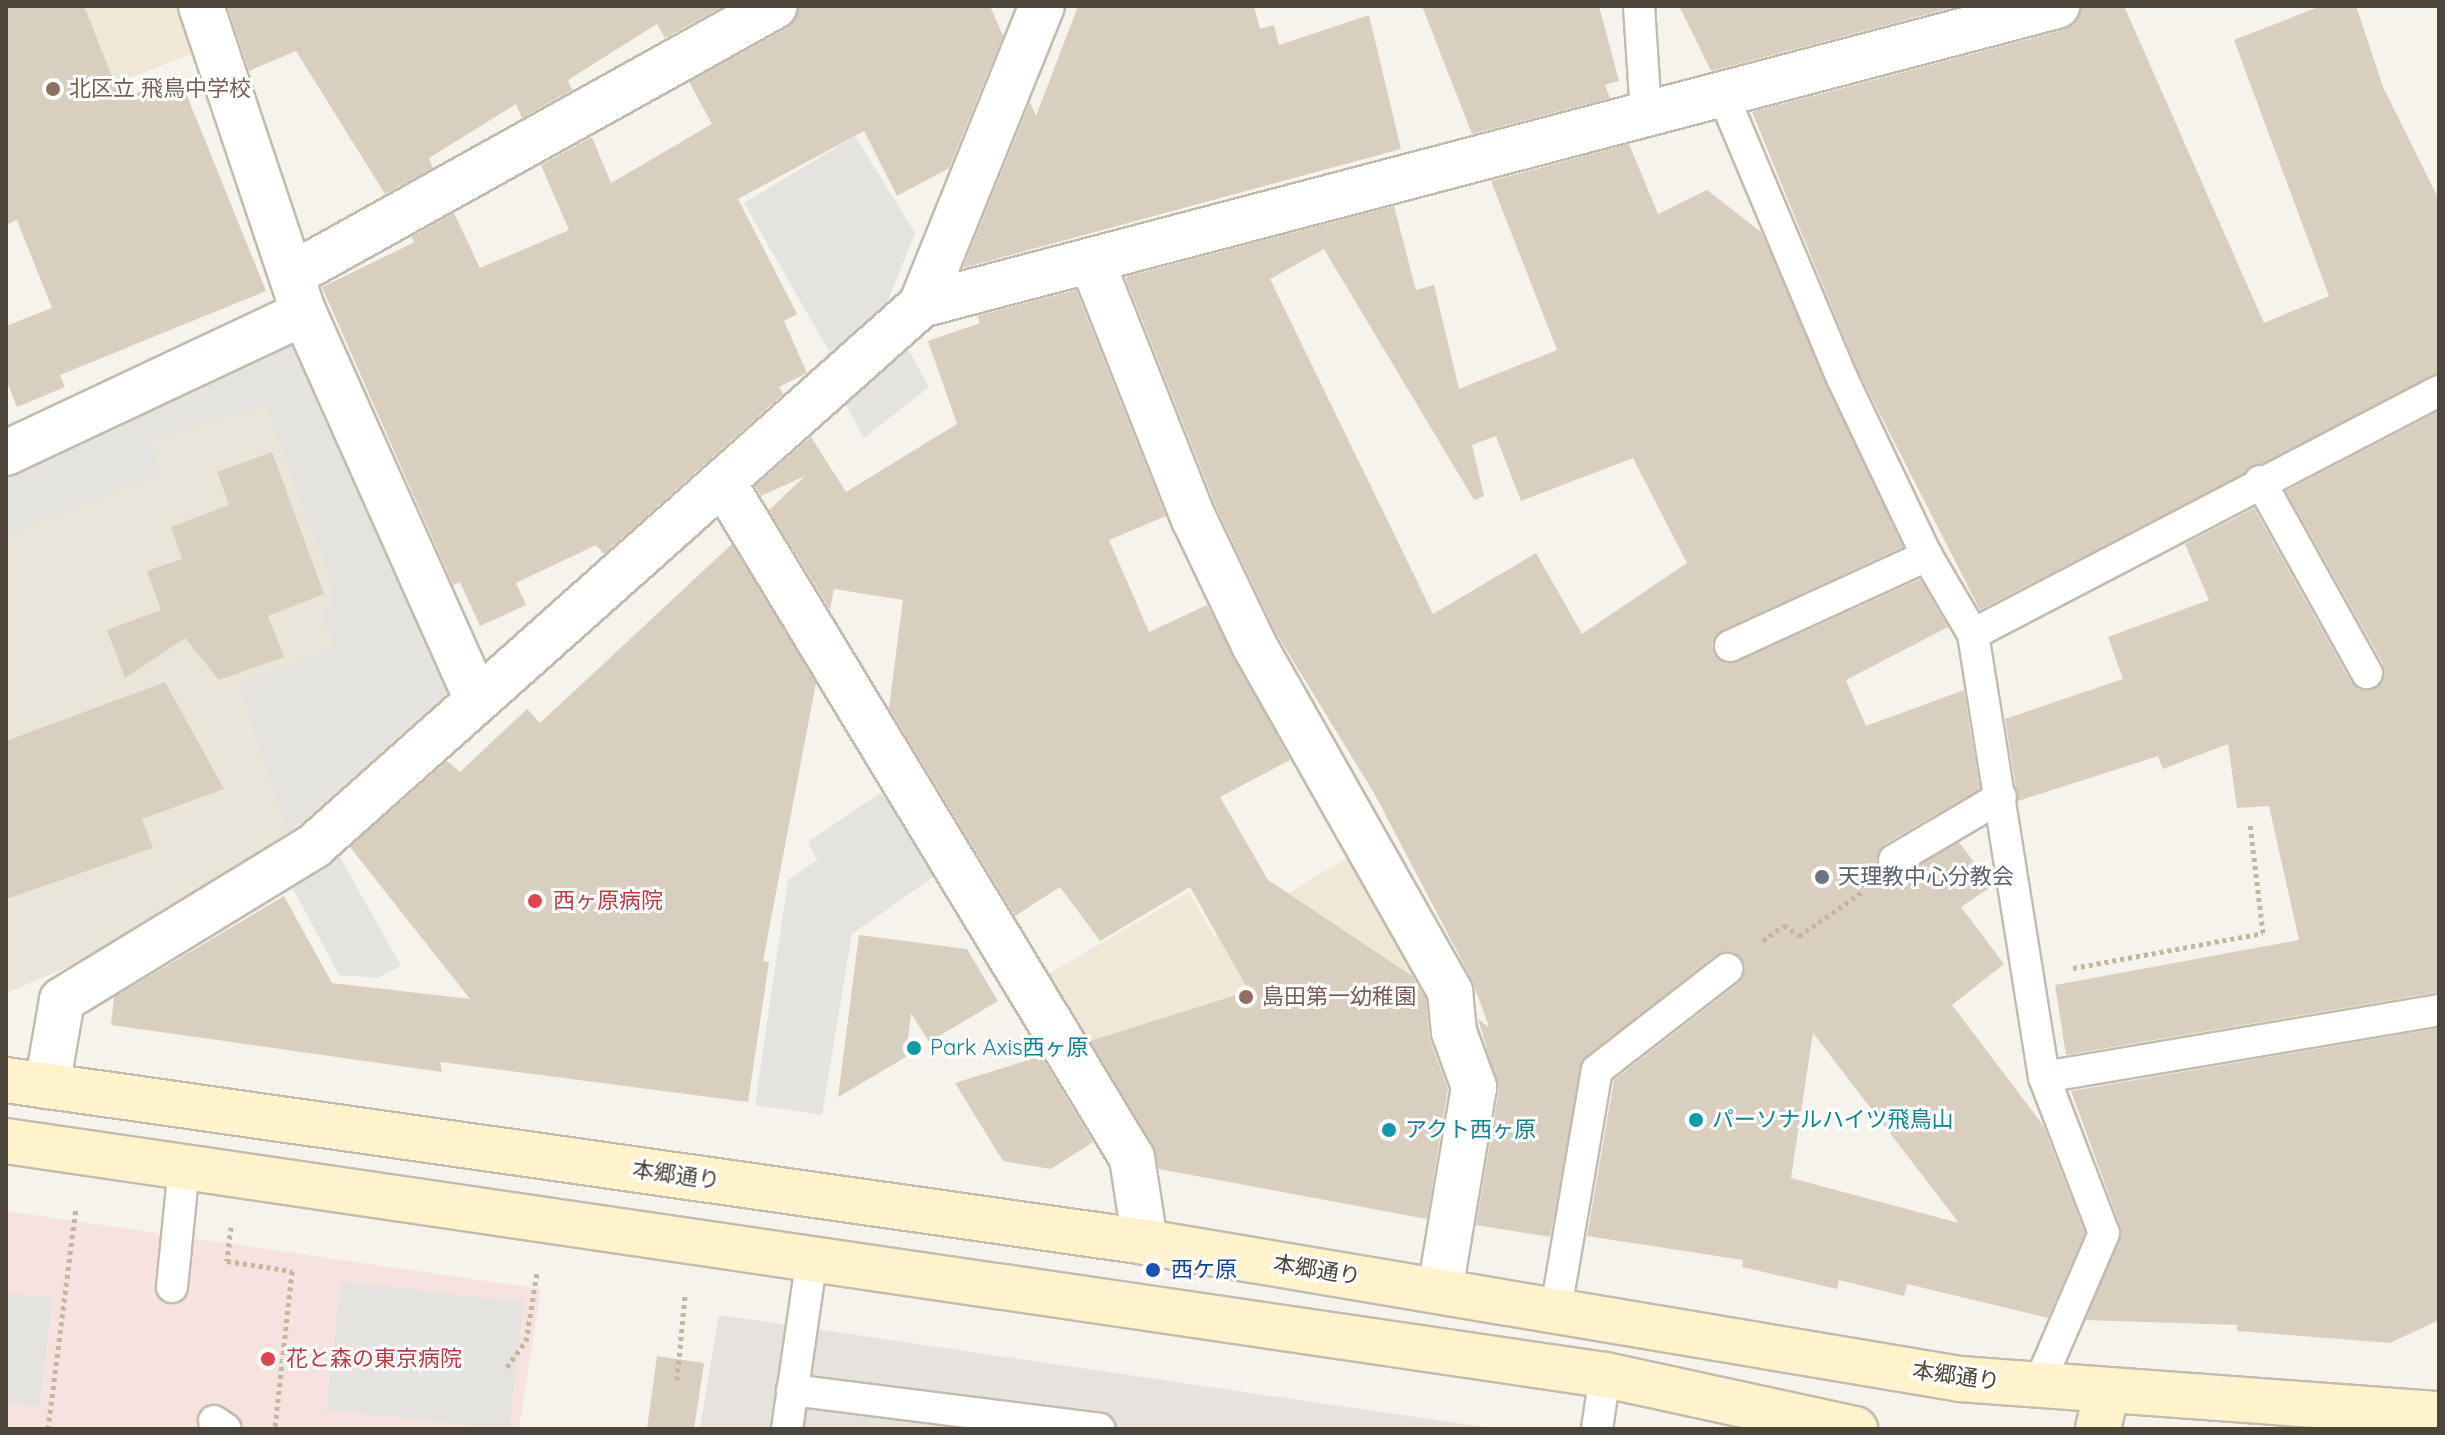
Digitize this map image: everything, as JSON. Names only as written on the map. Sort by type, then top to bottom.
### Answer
[{"type":"main road","name":"本郷通り","points":[[26,1083],[1145,1242],[1960,1379],[2038,1386],[2102,1410],[2426,1418]]},
{"type":"main road","points":[[6,1141],[1605,1375],[1855,1429]]},
{"type":"street","points":[[201,6],[298,294],[477,699]]},
{"type":"street","points":[[6,453],[298,294],[775,6]]},
{"type":"street","points":[[26,1083],[62,1000],[314,846],[921,305],[1042,6]]},
{"type":"street","points":[[921,305],[2057,6]]},
{"type":"street","points":[[1092,262],[1194,519],[1254,645],[1450,992],[1454,1032],[1474,1087],[1440,1290]]},
{"type":"street","points":[[723,482],[1111,1119],[1132,1158],[1145,1242]]},
{"type":"lane","points":[[1639,6],[1646,115]]},
{"type":"lane","points":[[1723,95],[1842,378],[1927,556],[1973,634],[2044,1077],[2104,1233],[2038,1386]]},
{"type":"lane","points":[[1973,634],[2260,481],[2439,391]]},
{"type":"lane","points":[[2260,481],[2367,673]]},
{"type":"lane","points":[[1730,646],[1927,556]]},
{"type":"lane","points":[[1894,860],[2001,797]]},
{"type":"lane","points":[[1556,1309],[1597,1070],[1727,969]]},
{"type":"lane","points":[[2044,1077],[2439,1010]]},
{"type":"lane","points":[[172,1287],[184,1167]]},
{"type":"lane","points":[[787,1429],[812,1258]]},
{"type":"lane","points":[[1597,1429],[1605,1375]]},
{"type":"lane","points":[[792,1390],[1100,1429]]},
{"type":"path","points":[[2029,975],[2263,933],[2250,824]]},
{"type":"path","points":[[1727,969],[1784,925],[1799,936],[1894,869],[1894,860]]},
{"type":"path","points":[[48,1429],[76,1207]]},
{"type":"path","points":[[231,1226],[227,1261],[292,1271],[275,1429]]},
{"type":"path","points":[[507,1367],[526,1341],[538,1268]]},
{"type":"path","points":[[677,1380],[685,1290]]},
{"type":"shaded area","name":"北区立 飛鳥中学校","points":[[6,6],[179,6],[196,52],[6,126]]},
{"type":"shaded area","points":[[855,136],[915,233],[888,301],[830,353],[744,203]]},
{"type":"shaded area","points":[[285,337],[301,344],[450,674],[443,706],[306,835],[149,933],[6,993],[6,465]]},
{"type":"shaded area","points":[[286,342],[297,348],[446,678],[446,692],[287,833],[239,682],[336,648],[322,619],[335,593],[266,406],[151,440],[159,475],[6,536],[6,469]]},
{"type":"shaded area","points":[[904,342],[929,387],[864,438],[842,397]]},
{"type":"shaded area","points":[[881,792],[936,875],[852,934],[822,1115],[755,1105],[788,880],[817,860],[808,842]]},
{"type":"shaded area","points":[[337,852],[401,966],[378,978],[339,975],[291,885]]},
{"type":"shaded area","name":"島田第一幼稚園","points":[[1357,852],[1440,1012],[1124,1116],[1045,976],[1189,892],[1215,937]]},
{"type":"shaded area","name":"花と森の東京病院","points":[[6,1211],[541,1289],[519,1429],[6,1429]]},
{"type":"shaded area","points":[[341,1281],[524,1302],[509,1429],[326,1410]]},
{"type":"shaded area","points":[[6,1293],[53,1297],[39,1407],[6,1404]]},
{"type":"shaded area","points":[[719,1315],[1498,1429],[700,1429]]},
{"type":"building","points":[[6,6],[84,6],[121,99],[179,76],[266,291],[60,375],[65,387],[17,407],[6,379],[6,326],[52,308],[17,220],[6,225]]},
{"type":"building","points":[[227,6],[724,6],[665,38],[657,24],[568,80],[572,90],[522,118],[516,104],[429,158],[433,168],[385,194],[296,51],[249,71]]},
{"type":"building","points":[[800,6],[990,6],[1003,36],[949,168],[897,196],[864,131],[738,199],[797,314],[784,321],[807,373],[779,387],[783,394],[604,554],[596,545],[516,583],[526,605],[480,626],[460,582],[453,585],[322,287],[415,242],[411,237],[454,213],[480,268],[569,230],[541,165],[592,137],[611,183],[712,124],[689,82],[787,28]]},
{"type":"building","points":[[1078,6],[1254,6],[1260,29],[1274,25],[1279,45],[1369,15],[1401,149],[963,268],[1030,102],[1036,116]]},
{"type":"building","points":[[1422,6],[1599,6],[1619,81],[1605,85],[1610,98],[1472,134]]},
{"type":"building","points":[[1679,6],[1959,6],[1711,71]]},
{"type":"building","points":[[2081,6],[2124,6],[2264,323],[2329,296],[2234,40],[2321,6],[2356,6],[2383,87],[2439,200],[2439,373],[1980,610],[1858,371],[1752,112],[2063,30],[2075,23]]},
{"type":"building","points":[[1629,144],[1658,214],[1707,190],[1761,232],[1903,547],[1723,630],[1712,644],[1714,654],[1737,662],[1920,579],[1948,627],[1846,680],[1866,726],[1964,690],[1980,789],[1885,844],[1876,861],[1884,875],[1895,878],[1959,842],[1992,886],[1961,907],[2004,964],[1952,1005],[2043,1125],[2085,1233],[2048,1318],[1907,1284],[1904,1296],[1839,1280],[1837,1289],[1742,1267],[1743,1260],[1587,1236],[1614,1080],[1739,983],[1745,966],[1733,952],[1716,955],[1585,1057],[1550,1237],[1476,1225],[1499,1090],[1478,1019],[1489,1027],[1472,980],[1374,793],[1276,633],[1217,509],[1125,277],[1394,206],[1416,290],[1434,285],[1459,389],[1557,350],[1491,181]],"holes":[[[1324,249],[1474,500],[1484,496],[1472,445],[1496,436],[1521,501],[1633,458],[1687,563],[1582,634],[1536,553],[1433,614],[1270,279]],[[1813,1033],[1959,1223],[1791,1178]]]},
{"type":"building","points":[[1076,290],[1166,516],[1109,540],[1149,632],[1207,605],[1290,760],[1220,797],[1268,880],[1412,976],[1426,1000],[1430,1040],[1448,1089],[1427,1219],[1159,1169],[1153,1145],[1090,1041],[1249,991],[1190,887],[1100,941],[1060,887],[1015,916],[889,708],[903,600],[834,589],[830,610],[769,510],[805,476],[761,496],[755,486],[811,437],[846,492],[957,424],[928,341],[980,323],[977,316]]},
{"type":"building","points":[[2439,411],[2439,992],[2066,1055],[2055,985],[2299,940],[2269,806],[2237,808],[2228,744],[2163,769],[2158,756],[2018,801],[2005,719],[2123,679],[2108,637],[2209,600],[2185,544],[2254,508],[2351,682],[2366,691],[2376,688],[2383,664],[2286,491]]},
{"type":"building","points":[[272,452],[324,594],[268,616],[284,657],[219,680],[185,638],[125,678],[107,630],[161,610],[147,571],[182,559],[171,527],[229,505],[217,472]]},
{"type":"building","points":[[732,544],[816,683],[763,961],[769,962],[748,1102],[440,1062],[442,1072],[111,1025],[114,997],[284,896],[332,983],[470,999],[350,847],[447,761],[460,772],[527,709],[540,723]]},
{"type":"building","points":[[165,682],[224,789],[142,819],[153,848],[6,899],[6,741]]},
{"type":"building","name":"Park Axis西ヶ原","points":[[859,935],[967,949],[998,1001],[929,1042],[911,1013],[906,1057],[838,1097]]},
{"type":"building","points":[[2439,1028],[2439,1320],[2390,1343],[2237,1331],[2237,1325],[2086,1320],[2121,1228],[2071,1091]]},
{"type":"building","points":[[1041,1056],[1093,1142],[1051,1169],[1003,1161],[955,1083]]},
{"type":"building","points":[[657,1356],[704,1363],[694,1429],[647,1429]]},
{"type":"place","name":"北区立 飛鳥中学校","points":[[53,89]]},
{"type":"place","name":"天理教中心分教会","points":[[1822,877]]},
{"type":"place","name":"西ヶ原病院","points":[[535,901]]},
{"type":"place","name":"島田第一幼稚園","points":[[1246,997]]},
{"type":"place","name":"Park Axis西ヶ原","points":[[914,1048]]},
{"type":"place","name":"パーソナルハイツ飛鳥山","points":[[1696,1120]]},
{"type":"place","name":"アクト西ヶ原","points":[[1389,1130]]},
{"type":"place","name":"西ケ原","points":[[1153,1270]]},
{"type":"place","name":"花と森の東京病院","points":[[268,1359]]}]
